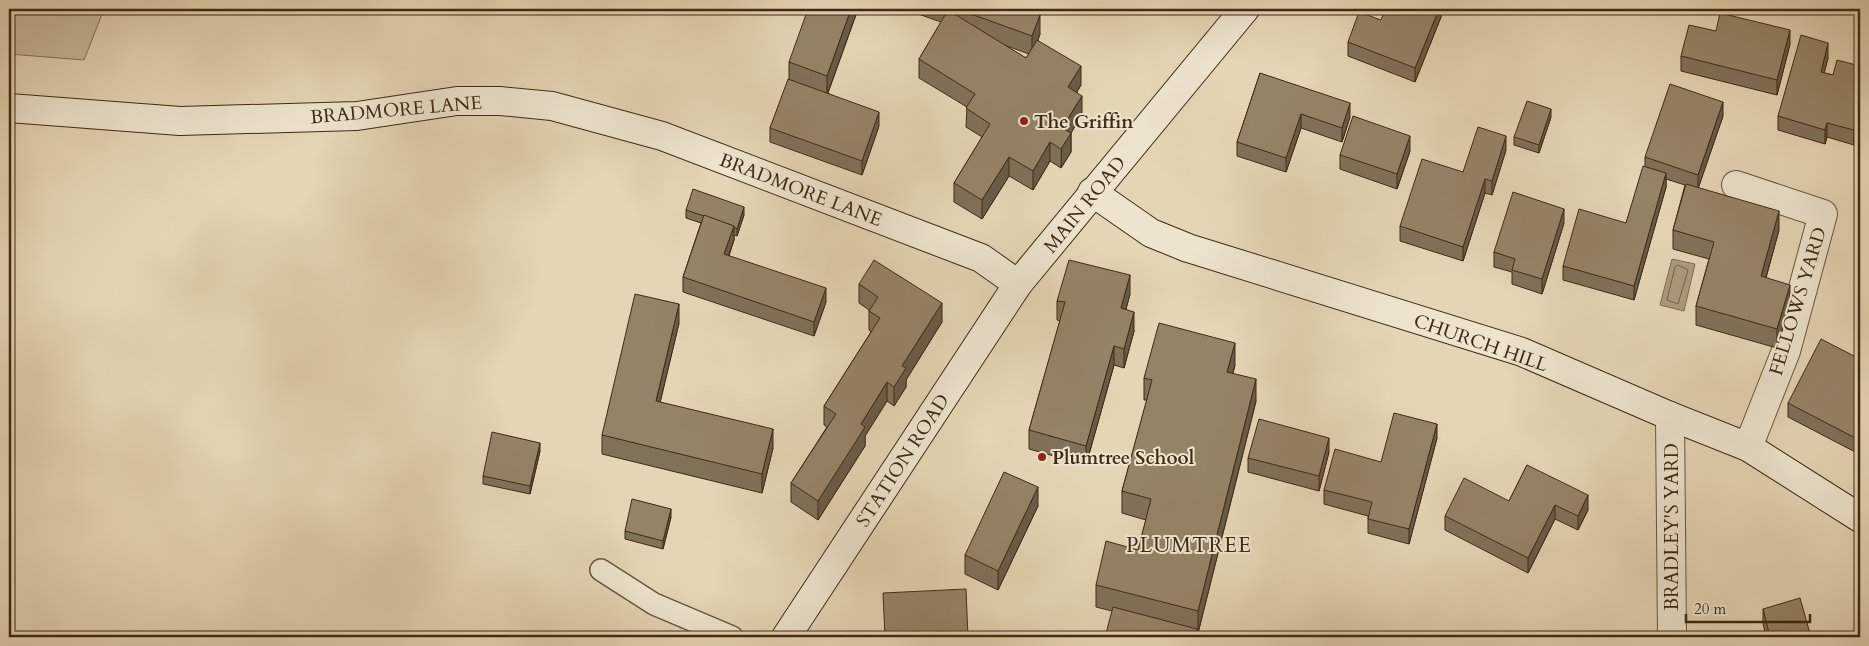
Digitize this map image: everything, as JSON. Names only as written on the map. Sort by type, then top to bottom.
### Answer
[{"type":"street","name":"MAIN ROAD","points":[[1018,284],[1245,9]]},
{"type":"street","name":"BRADMORE LANE","points":[[9,108],[180,121],[357,116],[457,101],[500,101],[552,106],[662,136],[982,258],[1018,284]]},
{"type":"street","name":"FELLOWS YARD","points":[[1736,185],[1824,214],[1786,351],[1748,447]]},
{"type":"street","name":"CHURCH HILL","points":[[1092,192],[1151,233],[1188,248],[1522,352],[1670,416],[1748,447],[1860,518]]},
{"type":"street","name":"STATION ROAD","points":[[786,637],[1018,284]]},
{"type":"street","name":"BRADLEY'S YARD","points":[[1670,416],[1672,637]]},
{"type":"lane","points":[[601,570],[654,604],[732,637]]},
{"type":"shaded area","points":[[9,9],[104,9],[84,60],[9,54]]},
{"type":"water","points":[[1672,259],[1695,264],[1684,311],[1660,305]]},
{"type":"building","points":[[808,9],[851,9],[827,76],[789,62]]},
{"type":"building","points":[[957,9],[1023,9],[1040,15],[1032,36]]},
{"type":"building","points":[[1385,9],[1439,9],[1415,68],[1348,42],[1359,12],[1381,20]]},
{"type":"building","name":"The Griffin","points":[[948,10],[1026,58],[1037,40],[1081,66],[1068,87],[1082,96],[1062,128],[1071,133],[1061,149],[1050,142],[1033,171],[1009,157],[982,200],[954,183],[990,124],[966,108],[975,94],[919,59]]},
{"type":"building","points":[[1720,13],[1790,30],[1777,80],[1681,56],[1689,25],[1716,31]]},
{"type":"building","points":[[1801,35],[1828,43],[1821,72],[1833,75],[1837,60],[1860,66],[1860,108],[1854,130],[1827,123],[1825,130],[1778,116]]},
{"type":"building","points":[[1260,73],[1350,103],[1342,128],[1301,114],[1286,158],[1237,142]]},
{"type":"building","points":[[788,79],[879,112],[862,161],[770,128]]},
{"type":"building","points":[[1670,84],[1723,102],[1698,175],[1645,157]]},
{"type":"building","points":[[1527,101],[1551,109],[1539,145],[1514,137]]},
{"type":"building","points":[[1353,116],[1410,136],[1397,174],[1340,155]]},
{"type":"building","points":[[1478,127],[1506,136],[1492,181],[1485,179],[1463,247],[1400,226],[1422,159],[1463,172]]},
{"type":"building","points":[[1643,166],[1666,173],[1634,286],[1563,266],[1579,209],[1626,223]]},
{"type":"building","points":[[1686,184],[1779,211],[1761,276],[1790,285],[1777,329],[1696,306],[1714,242],[1673,230]]},
{"type":"building","points":[[693,189],[744,207],[737,229],[734,226],[686,210]]},
{"type":"building","points":[[1513,192],[1564,209],[1542,279],[1512,270],[1515,259],[1494,252]]},
{"type":"building","points":[[704,215],[734,226],[724,254],[826,288],[814,322],[683,277]]},
{"type":"building","points":[[874,260],[942,303],[902,366],[906,368],[894,387],[887,382],[861,424],[865,427],[818,501],[791,483],[836,414],[824,406],[880,318],[869,311],[878,297],[859,284]]},
{"type":"building","points":[[1069,260],[1130,275],[1121,308],[1134,312],[1124,349],[1114,346],[1086,446],[1029,430],[1065,302],[1057,301]]},
{"type":"building","points":[[635,294],[679,304],[656,401],[773,429],[762,474],[602,435]]},
{"type":"building","points":[[1159,323],[1235,343],[1227,372],[1256,379],[1198,611],[1096,585],[1106,541],[1138,550],[1151,499],[1122,491],[1152,380],[1144,378]]},
{"type":"building","points":[[1821,339],[1860,359],[1859,440],[1788,403]]},
{"type":"building","points":[[1394,413],[1437,424],[1409,529],[1368,519],[1372,502],[1324,490],[1335,449],[1381,462]]},
{"type":"building","points":[[1259,419],[1329,438],[1319,476],[1248,458]]},
{"type":"building","points":[[492,432],[540,443],[530,486],[483,476]]},
{"type":"building","points":[[1527,465],[1588,495],[1578,516],[1555,505],[1528,558],[1445,516],[1464,478],[1509,501]]},
{"type":"building","points":[[1004,472],[1038,487],[998,571],[965,555]]},
{"type":"building","points":[[632,499],[671,509],[663,541],[625,531]]},
{"type":"building","points":[[966,589],[968,637],[885,637],[883,593]]},
{"type":"building","points":[[1800,598],[1811,637],[1770,637],[1763,609]]},
{"type":"building","points":[[1113,607],[1197,629],[1195,637],[1105,637]]},
{"type":"place","name":"The Griffin","points":[[1024,121]]},
{"type":"place","name":"Plumtree School","points":[[1042,457]]},
{"type":"district","name":"PLUMTREE","points":[[1189,545]]}]
